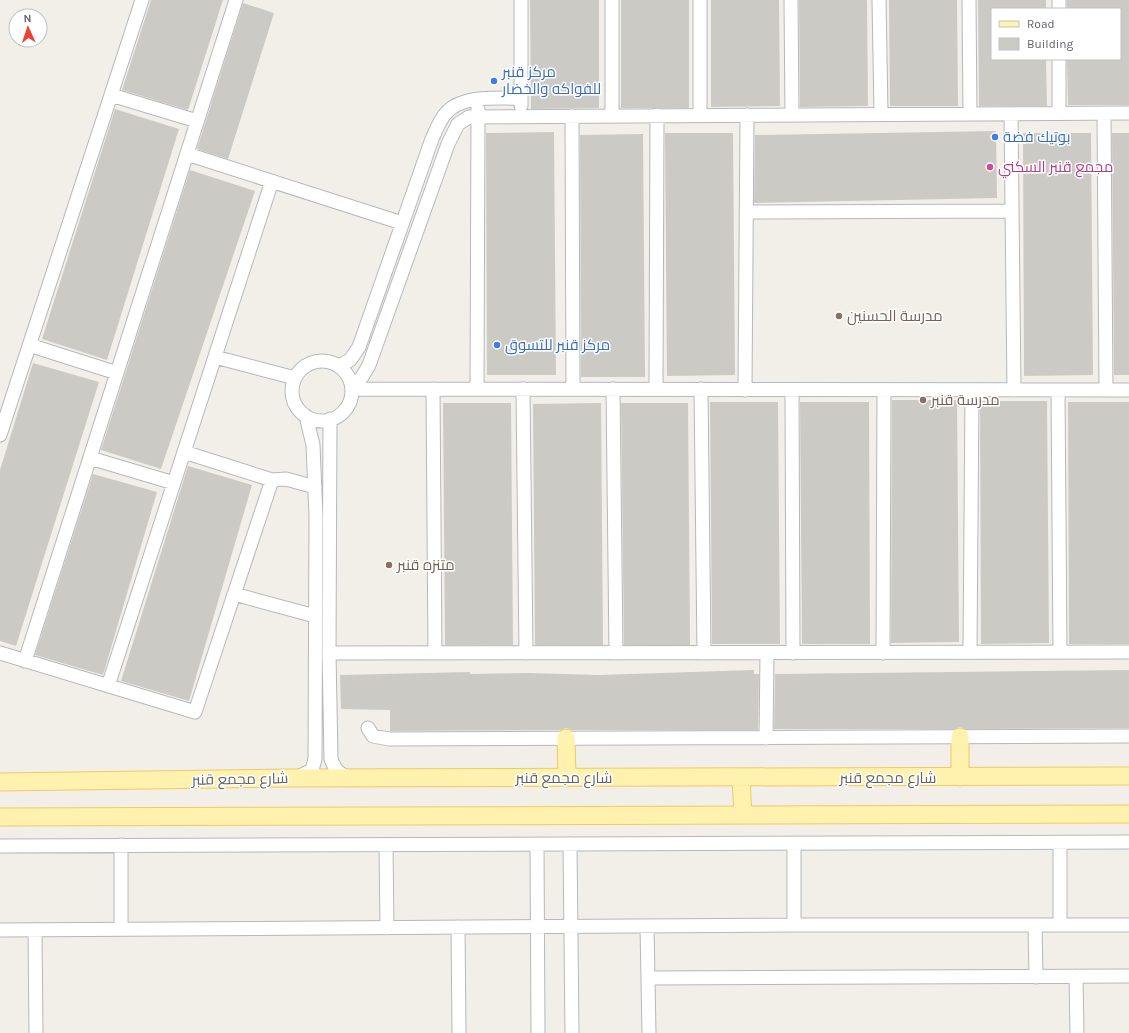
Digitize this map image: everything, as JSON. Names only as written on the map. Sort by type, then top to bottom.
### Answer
[{"type":"main road","points":[[960,737],[960,777]]},
{"type":"main road","points":[[566,738],[567,778]]},
{"type":"main road","name":"شارع مجمع قنبر","points":[[0,782],[292,778],[741,779],[1129,776]]},
{"type":"main road","points":[[741,779],[743,815]]},
{"type":"main road","points":[[0,817],[1129,814]]},
{"type":"street","points":[[0,435],[142,0]]},
{"type":"street","points":[[25,661],[236,0]]},
{"type":"street","points":[[521,0],[521,116]]},
{"type":"street","points":[[612,0],[612,115]]},
{"type":"street","points":[[700,0],[700,115]]},
{"type":"street","points":[[791,0],[792,114]]},
{"type":"street","points":[[879,0],[881,113]]},
{"type":"street","points":[[969,0],[970,114]]},
{"type":"street","points":[[1059,60],[1059,113]]},
{"type":"street","points":[[111,95],[197,122]]},
{"type":"street","points":[[339,366],[350,360],[359,347],[432,139],[443,116],[452,107],[460,103],[478,100],[522,98]]},
{"type":"street","points":[[477,389],[478,100]]},
{"type":"street","points":[[306,416],[318,420],[330,419],[344,411],[349,405],[352,388],[370,365],[448,144],[458,124],[469,117],[881,113],[1129,113]]},
{"type":"street","points":[[1104,113],[1106,390]]},
{"type":"street","points":[[1011,114],[1014,390]]},
{"type":"street","points":[[656,390],[657,115]]},
{"type":"street","points":[[745,390],[747,115]]},
{"type":"street","points":[[572,116],[573,390]]},
{"type":"street","points":[[432,139],[448,144]]},
{"type":"street","points":[[187,154],[402,223]]},
{"type":"street","points":[[108,686],[272,181]]},
{"type":"street","points":[[747,212],[1012,211]]},
{"type":"street","points":[[29,346],[117,373]]},
{"type":"street","points":[[215,357],[295,378]]},
{"type":"street","points":[[292,778],[312,770],[315,759],[316,567],[313,445],[306,416],[295,403],[293,386],[295,378],[300,371],[314,362],[323,361],[339,366],[345,372],[352,388]]},
{"type":"street","points":[[352,388],[573,390],[1129,390]]},
{"type":"street","points":[[433,389],[435,653]]},
{"type":"street","points":[[523,389],[526,653]]},
{"type":"street","points":[[614,389],[616,654]]},
{"type":"street","points":[[701,389],[704,653]]},
{"type":"street","points":[[792,390],[793,653]]},
{"type":"street","points":[[884,390],[884,653]]},
{"type":"street","points":[[970,652],[972,390]]},
{"type":"street","points":[[1058,390],[1060,652]]},
{"type":"street","points":[[330,419],[329,653],[331,759],[334,769],[341,775],[352,779]]},
{"type":"street","points":[[184,452],[272,480],[286,479],[315,487]]},
{"type":"street","points":[[90,458],[174,483]]},
{"type":"street","points":[[0,653],[195,712],[272,480]]},
{"type":"street","points":[[316,567],[329,567]]},
{"type":"street","points":[[234,594],[315,616]]},
{"type":"street","points":[[329,653],[616,654],[1129,652]]},
{"type":"street","points":[[766,738],[767,653]]},
{"type":"street","points":[[368,728],[372,736],[389,739],[1129,736]]},
{"type":"street","points":[[0,846],[1129,842]]},
{"type":"street","points":[[1060,843],[1060,925]]},
{"type":"street","points":[[537,844],[538,1033]]},
{"type":"street","points":[[570,844],[572,1033]]},
{"type":"street","points":[[794,844],[794,925]]},
{"type":"street","points":[[121,845],[121,929]]},
{"type":"street","points":[[386,845],[387,928]]},
{"type":"street","points":[[0,930],[794,925],[1129,925]]},
{"type":"street","points":[[1035,925],[1036,977]]},
{"type":"street","points":[[647,926],[649,1033]]},
{"type":"street","points":[[458,927],[459,1033]]},
{"type":"street","points":[[36,930],[36,1033]]},
{"type":"street","points":[[1076,976],[1077,1033]]},
{"type":"street","points":[[648,978],[1129,976]]},
{"type":"building","points":[[151,0],[223,0],[188,110],[122,90]]},
{"type":"building","points":[[530,0],[599,0],[599,108],[531,109]]},
{"type":"building","points":[[621,0],[689,0],[689,108],[621,108]]},
{"type":"building","points":[[711,0],[779,0],[780,106],[711,107]]},
{"type":"building","points":[[799,0],[867,0],[868,106],[800,107]]},
{"type":"building","points":[[889,0],[957,0],[958,106],[890,106]]},
{"type":"building","points":[[978,0],[1046,0],[1046,8],[991,8],[991,60],[1046,60],[1047,106],[979,106]]},
{"type":"building","points":[[1067,0],[1129,0],[1129,105],[1068,105],[1067,60],[1121,60],[1121,8],[1067,8]]},
{"type":"building","points":[[243,3],[274,13],[228,159],[197,149]]},
{"type":"building","points":[[115,109],[179,129],[107,360],[42,339]]},
{"type":"building","points":[[996,131],[997,198],[754,203],[755,135]]},
{"type":"building","points":[[554,132],[556,375],[487,375],[486,133]]},
{"type":"building","points":[[665,133],[733,133],[735,375],[667,376]]},
{"type":"building","points":[[1023,133],[1091,133],[1093,375],[1024,376]]},
{"type":"building","points":[[1112,133],[1129,133],[1129,375],[1114,375]]},
{"type":"building","points":[[643,134],[645,377],[581,377],[580,135]]},
{"type":"building","points":[[190,170],[255,191],[161,469],[101,450]]},
{"type":"building","points":[[33,363],[99,382],[16,646],[0,641],[0,470]]},
{"type":"building","points":[[892,400],[957,400],[959,642],[891,643]]},
{"type":"building","points":[[980,401],[1047,401],[1049,643],[981,644]]},
{"type":"building","points":[[710,402],[778,402],[780,644],[712,644]]},
{"type":"building","points":[[800,402],[869,402],[870,644],[802,644]]},
{"type":"building","points":[[1068,402],[1129,402],[1129,644],[1069,644]]},
{"type":"building","points":[[443,403],[511,403],[513,645],[445,645]]},
{"type":"building","points":[[601,403],[603,645],[535,645],[533,404]]},
{"type":"building","points":[[621,403],[688,403],[690,645],[624,645]]},
{"type":"building","points":[[188,466],[252,485],[189,701],[121,681]]},
{"type":"building","points":[[93,474],[157,492],[103,675],[35,655]]},
{"type":"building","points":[[754,670],[754,674],[759,674],[758,730],[572,730],[566,728],[560,730],[390,731],[390,710],[341,709],[340,675],[470,672],[470,674],[528,673],[599,675]]},
{"type":"building","points":[[1129,670],[1129,728],[965,729],[960,727],[955,729],[774,729],[775,674]]},
{"type":"place","name":"مركز قنبر للفواكه والخضار","points":[[494,81]]},
{"type":"place","name":"بوتيك فضة","points":[[995,137]]},
{"type":"place","name":"مجمع قنبر السكني","points":[[990,167]]},
{"type":"place","name":"مدرسة الحسنين","points":[[839,316]]},
{"type":"place","name":"مركز قنبر للتسوق","points":[[497,345]]},
{"type":"place","name":"مدرسة قنبر","points":[[923,400]]},
{"type":"place","name":"متنزه قنبر","points":[[389,565]]}]
